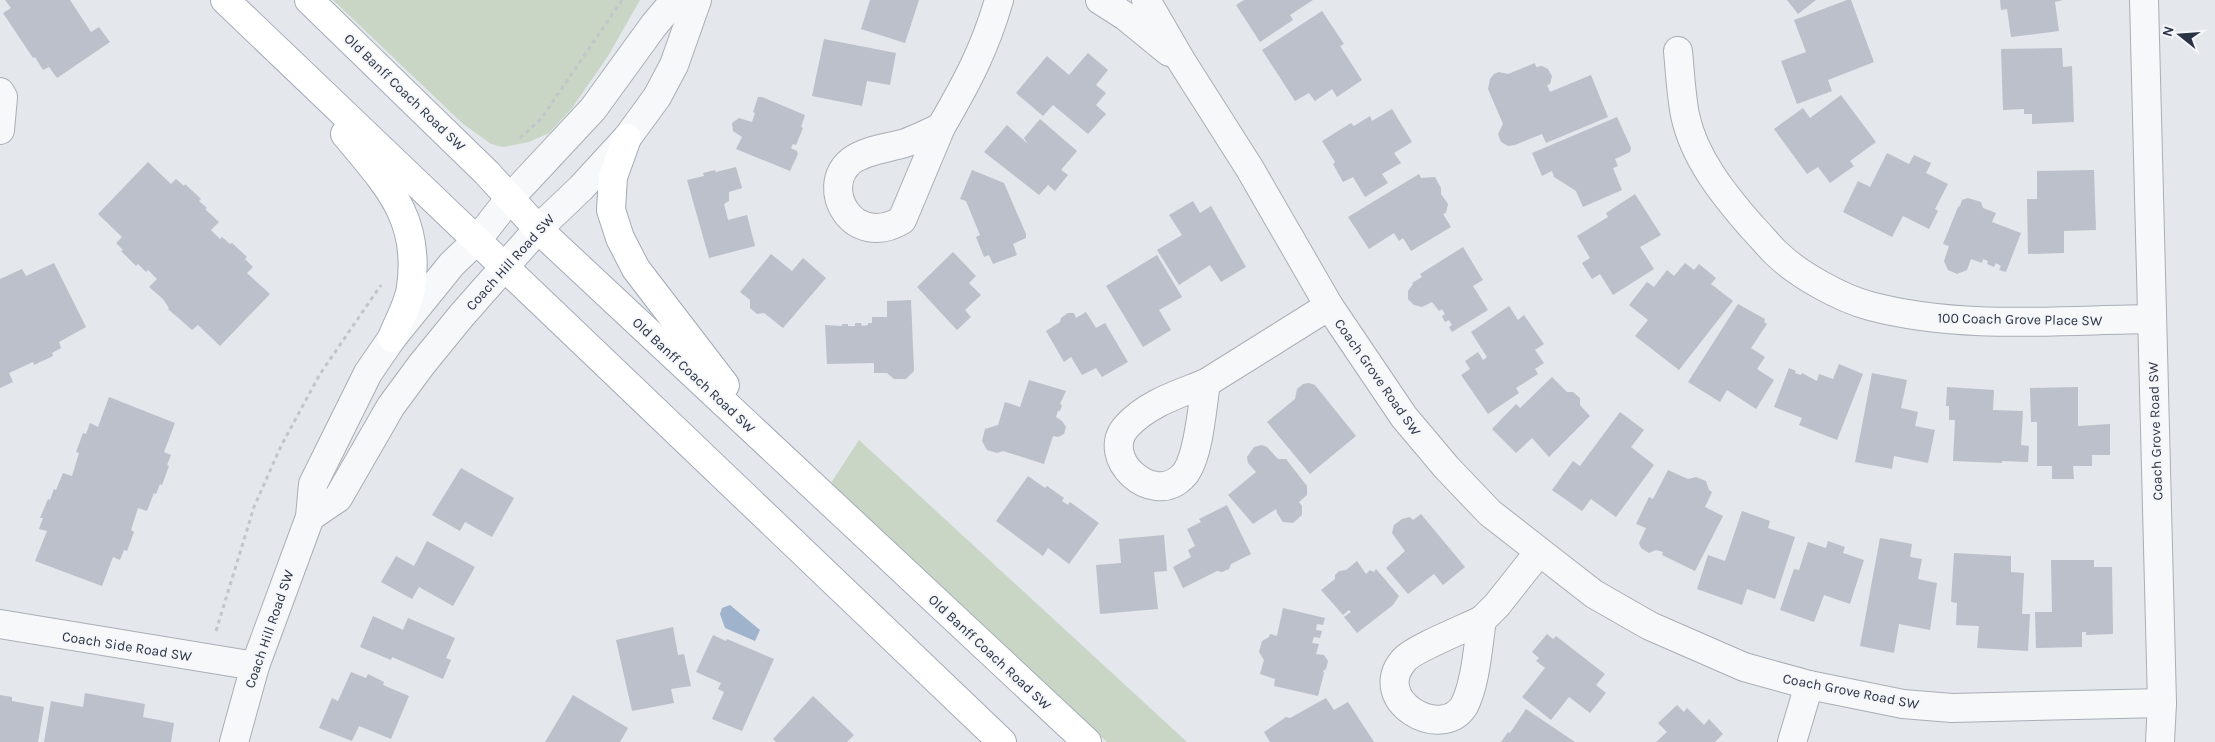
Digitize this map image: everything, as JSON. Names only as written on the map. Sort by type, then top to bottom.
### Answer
[{"type":"main road","points":[[225,0],[1002,742]]},
{"type":"main road","name":"Old Banff Coach Road SW","points":[[309,0],[386,72],[538,229],[1087,742]]},
{"type":"main road","points":[[282,54],[386,184],[403,212],[410,233],[413,255],[411,289],[392,338]]},
{"type":"main road","points":[[627,138],[614,177],[611,210],[620,238],[636,269],[775,450]]},
{"type":"street","name":"Coach Hill Road SW","points":[[234,742],[255,666],[310,517],[313,484],[368,373],[392,338],[452,264],[477,240],[510,198],[593,109],[654,25],[675,0]]},
{"type":"street","name":"Coach Hill Road SW","points":[[310,517],[338,498],[391,406],[462,315],[538,229],[581,188],[627,138],[657,97],[674,64],[697,0]]},
{"type":"street","points":[[941,127],[971,75],[989,35],[999,0]]},
{"type":"street","name":"Coach Grove Road SW","points":[[1100,0],[1125,16],[1182,62]]},
{"type":"street","name":"Coach Grove Road SW","points":[[1146,0],[1182,62],[1250,169],[1329,306],[1404,418],[1447,468],[1490,513],[1594,594],[1650,626],[1744,667],[1809,685],[1903,704],[1952,708],[2162,703],[2144,0]]},
{"type":"street","name":"100 Coach Grove Place SW","points":[[1678,51],[1685,115],[1697,150],[1722,192],[1746,220],[1776,253],[1807,276],[1848,298],[1869,306],[1928,318],[1969,321],[2152,319]]},
{"type":"street","points":[[0,92],[3,97],[0,130]]},
{"type":"street","points":[[1206,383],[1329,306]]},
{"type":"street","points":[[1482,620],[1497,605],[1539,552]]},
{"type":"street","name":"Coach Side Road SW","points":[[0,624],[255,666]]},
{"type":"street","points":[[1792,742],[1809,685]]},
{"type":"street","points":[[2160,742],[2162,703]]},
{"type":"path","points":[[520,138],[541,119],[622,0]]},
{"type":"path","points":[[207,659],[254,507],[281,446],[320,374],[382,282]]},
{"type":"green space","points":[[333,0],[640,0],[608,56],[572,108],[549,133],[529,142],[503,147],[491,144],[462,123]]},
{"type":"green space","points":[[859,440],[1187,742],[1107,742],[831,483]]},
{"type":"water","points":[[730,605],[760,630],[755,641],[725,628],[720,614],[722,608]]},
{"type":"building","points":[[5,0],[70,0],[91,32],[99,27],[110,42],[57,78],[49,67],[43,70],[35,57],[33,58],[3,13],[11,8]]},
{"type":"building","points":[[870,0],[919,0],[905,43],[861,29]]},
{"type":"building","points":[[1244,0],[1313,0],[1290,15],[1293,20],[1260,42],[1236,5]]},
{"type":"building","points":[[1787,0],[1816,0],[1798,14]]},
{"type":"building","points":[[1851,0],[1874,62],[1828,80],[1832,91],[1797,104],[1781,61],[1806,52],[1794,20]]},
{"type":"building","points":[[2000,0],[2063,0],[2055,2],[2059,31],[2011,37],[2007,9],[2001,10]]},
{"type":"building","points":[[1322,11],[1344,44],[1340,46],[1362,80],[1337,97],[1332,89],[1315,101],[1309,93],[1295,101],[1262,50]]},
{"type":"building","points":[[824,39],[896,53],[890,85],[867,81],[862,106],[812,96]]},
{"type":"building","points":[[2062,48],[2063,67],[2072,66],[2074,122],[2032,124],[2032,114],[2024,114],[2024,109],[2003,110],[2001,49]]},
{"type":"building","points":[[1088,53],[1108,70],[1096,85],[1106,93],[1096,105],[1106,114],[1088,134],[1053,105],[1043,116],[1016,93],[1047,56],[1069,75]]},
{"type":"building","points":[[1535,63],[1536,67],[1542,66],[1548,69],[1552,76],[1550,84],[1547,85],[1550,92],[1591,75],[1608,117],[1546,143],[1542,134],[1515,145],[1508,146],[1501,142],[1498,134],[1503,124],[1488,89],[1490,79],[1499,72],[1508,74]]},
{"type":"building","points":[[1841,95],[1876,142],[1850,161],[1854,166],[1830,183],[1818,167],[1807,174],[1774,129],[1803,108],[1810,118]]},
{"type":"building","points":[[758,97],[805,115],[801,127],[803,128],[796,145],[793,144],[791,148],[797,151],[798,154],[790,171],[736,149],[742,137],[733,131],[732,123],[739,118],[752,122]]},
{"type":"building","points":[[1392,109],[1412,142],[1394,153],[1401,163],[1382,174],[1388,183],[1365,197],[1353,177],[1343,182],[1333,164],[1335,162],[1322,141],[1351,123],[1354,126],[1370,116],[1372,121]]},
{"type":"building","points":[[1617,117],[1631,148],[1630,152],[1615,159],[1618,166],[1613,168],[1622,190],[1583,207],[1576,191],[1554,177],[1552,171],[1542,176],[1532,153]]},
{"type":"building","points":[[1040,119],[1077,151],[1061,170],[1068,175],[1055,191],[1048,185],[1039,195],[984,152],[1007,125],[1028,144],[1024,138]]},
{"type":"building","points":[[1887,153],[1909,164],[1914,155],[1931,163],[1926,173],[1948,184],[1935,209],[1938,211],[1929,229],[1903,216],[1892,237],[1843,212],[1858,181],[1870,187]]},
{"type":"building","points":[[148,162],[171,184],[176,179],[184,186],[185,184],[201,199],[199,201],[207,208],[205,209],[219,222],[211,230],[220,239],[222,237],[230,244],[232,243],[247,257],[245,259],[253,267],[247,273],[270,294],[220,346],[198,325],[192,330],[168,309],[163,299],[149,287],[157,279],[148,270],[146,272],[138,264],[136,266],[121,251],[123,250],[116,243],[122,237],[98,214]]},
{"type":"building","points":[[736,167],[742,188],[729,192],[729,201],[724,204],[728,220],[747,215],[755,246],[709,258],[687,180],[704,176],[703,173]]},
{"type":"building","points":[[972,170],[1004,183],[1026,234],[1026,238],[1013,244],[1017,255],[993,264],[989,255],[984,257],[976,237],[980,235],[966,201],[960,199]]},
{"type":"building","points":[[2094,170],[2096,230],[2064,231],[2064,253],[2028,254],[2027,199],[2037,199],[2037,171]]},
{"type":"building","points":[[1419,174],[1421,178],[1435,177],[1441,188],[1441,194],[1448,204],[1446,213],[1443,214],[1451,227],[1411,251],[1403,238],[1399,241],[1394,233],[1369,249],[1348,217]]},
{"type":"building","points":[[1635,194],[1661,235],[1640,247],[1654,269],[1613,295],[1600,274],[1592,279],[1582,263],[1590,258],[1577,236],[1608,217],[1606,213]]},
{"type":"building","points":[[1968,198],[1981,202],[1983,208],[1996,213],[1992,222],[2021,233],[2006,272],[1999,270],[2001,266],[1996,263],[1994,267],[1987,264],[1988,261],[1983,259],[1982,263],[1971,259],[1967,270],[1957,274],[1948,270],[1944,261],[1949,246],[1943,244],[1958,207],[1962,200]]},
{"type":"building","points":[[1193,201],[1200,213],[1211,206],[1246,267],[1221,282],[1210,265],[1179,285],[1157,250],[1182,235],[1169,215]]},
{"type":"building","points":[[1463,247],[1483,280],[1473,286],[1488,310],[1452,332],[1449,327],[1452,325],[1449,320],[1445,322],[1442,316],[1445,314],[1442,309],[1439,311],[1432,302],[1422,307],[1414,305],[1408,299],[1408,291],[1412,283],[1422,277],[1420,274]]},
{"type":"building","points":[[953,252],[976,276],[969,283],[981,295],[965,310],[971,317],[957,330],[917,287]]},
{"type":"building","points":[[771,254],[792,271],[803,258],[826,278],[783,328],[764,313],[757,314],[750,308],[750,300],[740,292]]},
{"type":"building","points":[[1157,255],[1182,297],[1159,310],[1171,330],[1143,347],[1106,286]]},
{"type":"building","points":[[54,263],[86,327],[59,342],[61,348],[52,353],[53,356],[34,365],[33,362],[9,373],[13,382],[0,388],[0,279],[22,269],[26,276]]},
{"type":"building","points":[[1685,263],[1694,270],[1699,264],[1716,278],[1711,284],[1733,301],[1679,370],[1635,336],[1648,320],[1629,305],[1647,282],[1654,287],[1667,270],[1674,276]]},
{"type":"building","points":[[911,300],[914,371],[906,379],[894,379],[887,373],[874,373],[874,363],[827,364],[825,325],[842,326],[842,324],[848,324],[848,326],[855,326],[855,323],[861,323],[862,326],[868,325],[868,323],[872,323],[872,317],[887,317],[887,301]]},
{"type":"building","points":[[1738,304],[1765,319],[1764,322],[1767,324],[1751,348],[1765,357],[1757,369],[1774,380],[1756,409],[1727,390],[1720,402],[1688,382]]},
{"type":"building","points":[[1509,306],[1518,320],[1524,315],[1544,344],[1535,350],[1544,363],[1535,369],[1538,374],[1516,388],[1519,393],[1488,414],[1461,375],[1470,369],[1465,361],[1478,352],[1483,360],[1487,357],[1471,332]]},
{"type":"building","points":[[1086,312],[1096,328],[1105,323],[1128,362],[1102,377],[1096,368],[1082,375],[1071,357],[1064,362],[1046,331],[1060,322],[1061,318],[1068,313],[1074,313],[1076,318]]},
{"type":"building","points":[[1839,364],[1863,374],[1837,440],[1799,425],[1802,418],[1774,407],[1789,368],[1796,371],[1795,373],[1801,375],[1802,373],[1817,381],[1819,374],[1833,379]]},
{"type":"building","points":[[1872,373],[1907,380],[1901,408],[1918,412],[1915,426],[1935,430],[1928,463],[1894,456],[1892,469],[1855,462]]},
{"type":"building","points":[[1552,377],[1567,392],[1573,392],[1580,398],[1580,405],[1590,416],[1549,457],[1532,438],[1516,453],[1492,429],[1516,404],[1520,408]]},
{"type":"building","points":[[1029,380],[1066,391],[1060,404],[1062,405],[1060,411],[1058,411],[1056,417],[1066,427],[1064,434],[1058,437],[1053,436],[1044,464],[1003,451],[997,453],[987,450],[982,441],[985,429],[998,425],[1005,402],[1020,407]]},
{"type":"building","points":[[1303,384],[1315,385],[1356,436],[1310,474],[1267,422],[1295,399],[1297,389]]},
{"type":"building","points":[[1947,387],[1994,390],[1993,410],[2023,411],[2021,445],[2029,446],[2028,462],[1953,461],[1955,420],[1949,420],[1949,406],[1946,406]]},
{"type":"building","points":[[2078,387],[2078,426],[2110,424],[2110,455],[2092,455],[2092,466],[2073,466],[2074,479],[2052,479],[2052,466],[2037,466],[2037,422],[2031,422],[2030,388]]},
{"type":"building","points":[[109,397],[175,423],[164,452],[171,455],[162,485],[160,484],[156,494],[154,493],[147,511],[138,508],[131,530],[134,532],[127,551],[124,550],[120,560],[113,557],[102,586],[35,561],[47,531],[39,529],[43,518],[40,518],[48,499],[50,500],[54,489],[56,490],[63,473],[72,476],[79,453],[76,452],[83,433],[86,434],[90,423],[98,427]]},
{"type":"building","points":[[1620,412],[1644,430],[1631,447],[1654,465],[1616,517],[1591,499],[1582,511],[1552,490],[1573,461],[1580,466]]},
{"type":"building","points":[[1262,445],[1267,447],[1278,459],[1286,459],[1307,486],[1307,495],[1299,502],[1302,506],[1302,515],[1293,523],[1283,522],[1276,509],[1253,524],[1228,495],[1256,472],[1248,463],[1247,457],[1254,447]]},
{"type":"building","points":[[461,468],[514,498],[492,537],[465,522],[460,531],[432,515]]},
{"type":"building","points":[[1668,470],[1688,479],[1696,477],[1706,481],[1709,490],[1712,492],[1705,507],[1723,516],[1695,571],[1662,555],[1663,552],[1656,550],[1649,553],[1641,548],[1639,543],[1646,528],[1636,524],[1649,497],[1653,499]]},
{"type":"building","points":[[1028,476],[1045,488],[1047,486],[1064,498],[1062,501],[1068,505],[1070,502],[1099,523],[1069,564],[1048,548],[1043,556],[996,521]]},
{"type":"building","points":[[1227,505],[1251,554],[1231,564],[1229,569],[1222,572],[1217,571],[1183,588],[1173,567],[1191,557],[1188,550],[1195,546],[1187,529],[1201,522],[1199,519]]},
{"type":"building","points":[[1742,511],[1770,521],[1768,528],[1795,537],[1775,599],[1747,589],[1742,605],[1697,589],[1708,555],[1725,561]]},
{"type":"building","points":[[1421,514],[1465,567],[1443,585],[1434,574],[1408,594],[1386,568],[1405,551],[1392,533],[1394,525],[1402,519],[1410,517],[1413,520]]},
{"type":"building","points":[[1164,535],[1167,571],[1154,572],[1158,609],[1100,614],[1096,565],[1121,563],[1119,539]]},
{"type":"building","points":[[1880,538],[1912,544],[1910,557],[1922,559],[1918,579],[1937,583],[1930,630],[1899,624],[1894,653],[1860,646]]},
{"type":"building","points":[[427,541],[475,567],[453,606],[419,587],[412,599],[381,582],[396,556],[414,566]]},
{"type":"building","points":[[1828,541],[1845,547],[1843,553],[1864,560],[1850,604],[1824,595],[1814,622],[1780,610],[1794,569],[1799,570],[1808,542],[1826,548]]},
{"type":"building","points":[[1954,553],[2011,556],[2011,572],[2024,573],[2022,614],[2030,614],[2028,651],[1977,648],[1979,626],[1956,625],[1957,603],[1951,602]]},
{"type":"building","points":[[2051,560],[2094,560],[2094,567],[2112,567],[2113,634],[2086,635],[2086,632],[2082,632],[2082,647],[2036,648],[2035,612],[2052,612]]},
{"type":"building","points":[[1357,561],[1366,574],[1370,570],[1374,572],[1376,569],[1399,596],[1393,605],[1357,633],[1344,617],[1351,612],[1349,610],[1343,615],[1321,590],[1335,579],[1335,575],[1339,571],[1346,570]]},
{"type":"building","points":[[1283,608],[1325,618],[1323,625],[1317,624],[1316,630],[1322,631],[1320,638],[1314,637],[1312,643],[1319,644],[1316,654],[1324,655],[1328,661],[1326,669],[1323,671],[1318,696],[1274,686],[1275,679],[1260,674],[1264,660],[1259,652],[1262,641],[1269,637],[1270,634],[1277,636]]},
{"type":"building","points":[[373,616],[403,630],[408,618],[455,638],[446,658],[451,660],[443,679],[392,657],[391,660],[360,647]]},
{"type":"building","points":[[673,627],[678,655],[684,654],[691,686],[671,689],[674,703],[632,711],[616,640]]},
{"type":"building","points":[[1547,634],[1553,639],[1556,636],[1605,674],[1596,685],[1606,693],[1590,713],[1569,697],[1551,720],[1522,697],[1545,668],[1536,661],[1539,658],[1532,652]]},
{"type":"building","points":[[713,635],[774,659],[742,731],[712,719],[724,692],[718,689],[721,683],[696,672]]},
{"type":"building","points":[[351,672],[366,678],[368,674],[384,682],[383,685],[409,696],[391,739],[359,726],[352,741],[319,728],[332,698],[338,701]]},
{"type":"building","points":[[85,693],[145,704],[143,717],[174,723],[171,742],[44,742],[51,701],[83,707]]},
{"type":"building","points":[[0,695],[12,697],[12,701],[44,707],[38,742],[0,742]]},
{"type":"building","points":[[573,695],[628,728],[620,742],[545,742]]},
{"type":"building","points":[[813,696],[854,735],[847,742],[776,742],[773,739]]},
{"type":"building","points":[[1326,698],[1334,710],[1348,702],[1374,742],[1270,742],[1264,732],[1286,717],[1290,718]]},
{"type":"building","points":[[1677,705],[1684,712],[1687,708],[1704,725],[1709,719],[1723,734],[1715,742],[1656,742],[1667,732],[1658,723]]},
{"type":"building","points":[[1526,709],[1575,742],[1501,742],[1508,732],[1510,733]]}]
